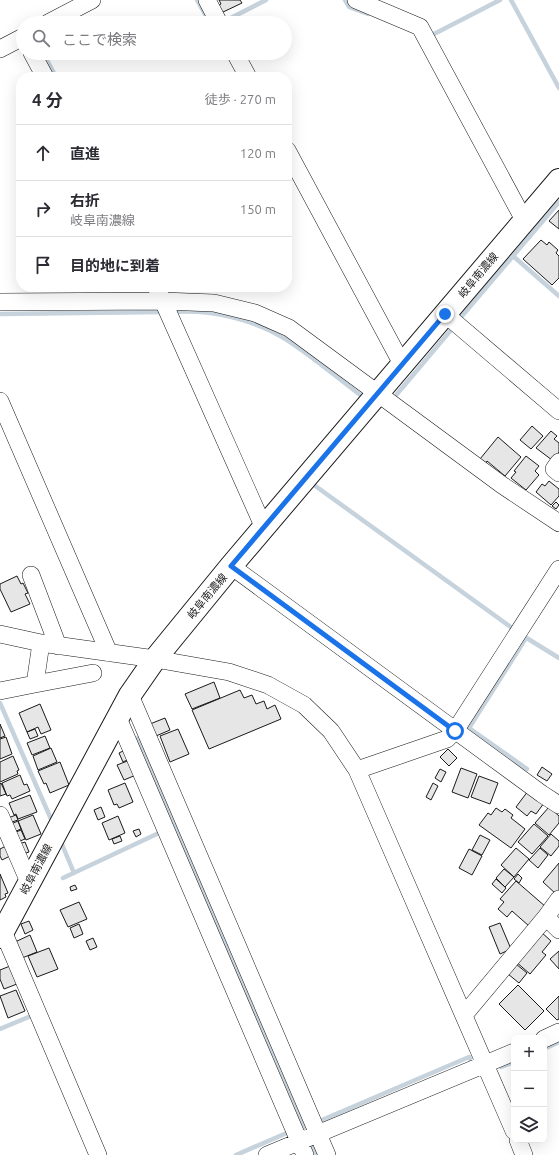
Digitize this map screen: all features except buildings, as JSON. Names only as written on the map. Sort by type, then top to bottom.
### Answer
[{"type":"main road","name":"岐阜南濃線","points":[[3,928],[130,695],[155,659],[231,566],[559,180]]},
{"type":"street","points":[[61,16],[92,0]]},
{"type":"street","points":[[207,0],[215,16]]},
{"type":"street","points":[[356,0],[420,27],[524,220]]},
{"type":"street","points":[[0,49],[16,40]]},
{"type":"street","points":[[36,60],[42,72]]},
{"type":"street","points":[[239,60],[245,72]]},
{"type":"street","points":[[292,159],[402,364]]},
{"type":"street","points":[[160,294],[264,528]]},
{"type":"street","points":[[0,302],[160,294],[214,302],[262,316],[289,328],[378,392],[502,485],[559,523]]},
{"type":"street","points":[[445,314],[559,411]]},
{"type":"street","points":[[0,401],[109,653]]},
{"type":"street","points":[[559,462],[554,469],[559,472]]},
{"type":"street","points":[[231,566],[455,731],[559,805]]},
{"type":"street","points":[[357,770],[447,739],[455,731],[559,569]]},
{"type":"street","points":[[31,575],[58,646]]},
{"type":"street","points":[[0,634],[58,646],[155,659],[229,672],[268,685],[304,705],[331,731],[357,770],[511,1124]]},
{"type":"street","points":[[35,684],[41,643]]},
{"type":"street","points":[[0,691],[93,673]]},
{"type":"street","points":[[130,695],[307,1141]]},
{"type":"street","points":[[118,718],[307,1141],[326,1155]]},
{"type":"street","points":[[0,815],[29,882]]},
{"type":"street","points":[[464,1015],[559,900]]},
{"type":"street","points":[[546,917],[559,930]]},
{"type":"street","points":[[3,928],[98,1155]]},
{"type":"street","points":[[547,1038],[559,1032]]},
{"type":"street","points":[[267,1155],[307,1141],[511,1053]]},
{"type":"street","points":[[519,1143],[524,1155]]},
{"type":"waterway","points":[[197,0],[206,16]]},
{"type":"waterway","points":[[235,16],[266,0]]},
{"type":"waterway","points":[[345,0],[349,7],[368,14]]},
{"type":"waterway","points":[[434,34],[500,0]]},
{"type":"waterway","points":[[511,0],[559,88]]},
{"type":"waterway","points":[[47,60],[53,72]]},
{"type":"waterway","points":[[462,316],[559,202]]},
{"type":"waterway","points":[[513,256],[559,296]]},
{"type":"waterway","points":[[172,312],[187,311],[217,314],[261,326],[296,346],[359,394]]},
{"type":"waterway","points":[[0,314],[163,312]]},
{"type":"waterway","points":[[397,394],[451,330]]},
{"type":"waterway","points":[[314,485],[512,628]]},
{"type":"waterway","points":[[525,637],[559,658]]},
{"type":"waterway","points":[[526,638],[469,728],[527,769]]},
{"type":"waterway","points":[[0,703],[51,819]]},
{"type":"waterway","points":[[138,738],[317,1155]]},
{"type":"waterway","points":[[63,878],[161,832]]},
{"type":"waterway","points":[[61,842],[74,873]]},
{"type":"waterway","points":[[0,1029],[31,1016]]},
{"type":"waterway","points":[[547,1048],[559,1042]]},
{"type":"waterway","points":[[322,1120],[469,1057],[470,1059]]},
{"type":"waterway","points":[[501,1067],[511,1063]]},
{"type":"waterway","points":[[236,1155],[289,1132]]},
{"type":"route","points":[[445,314],[231,566],[455,731]]}]
